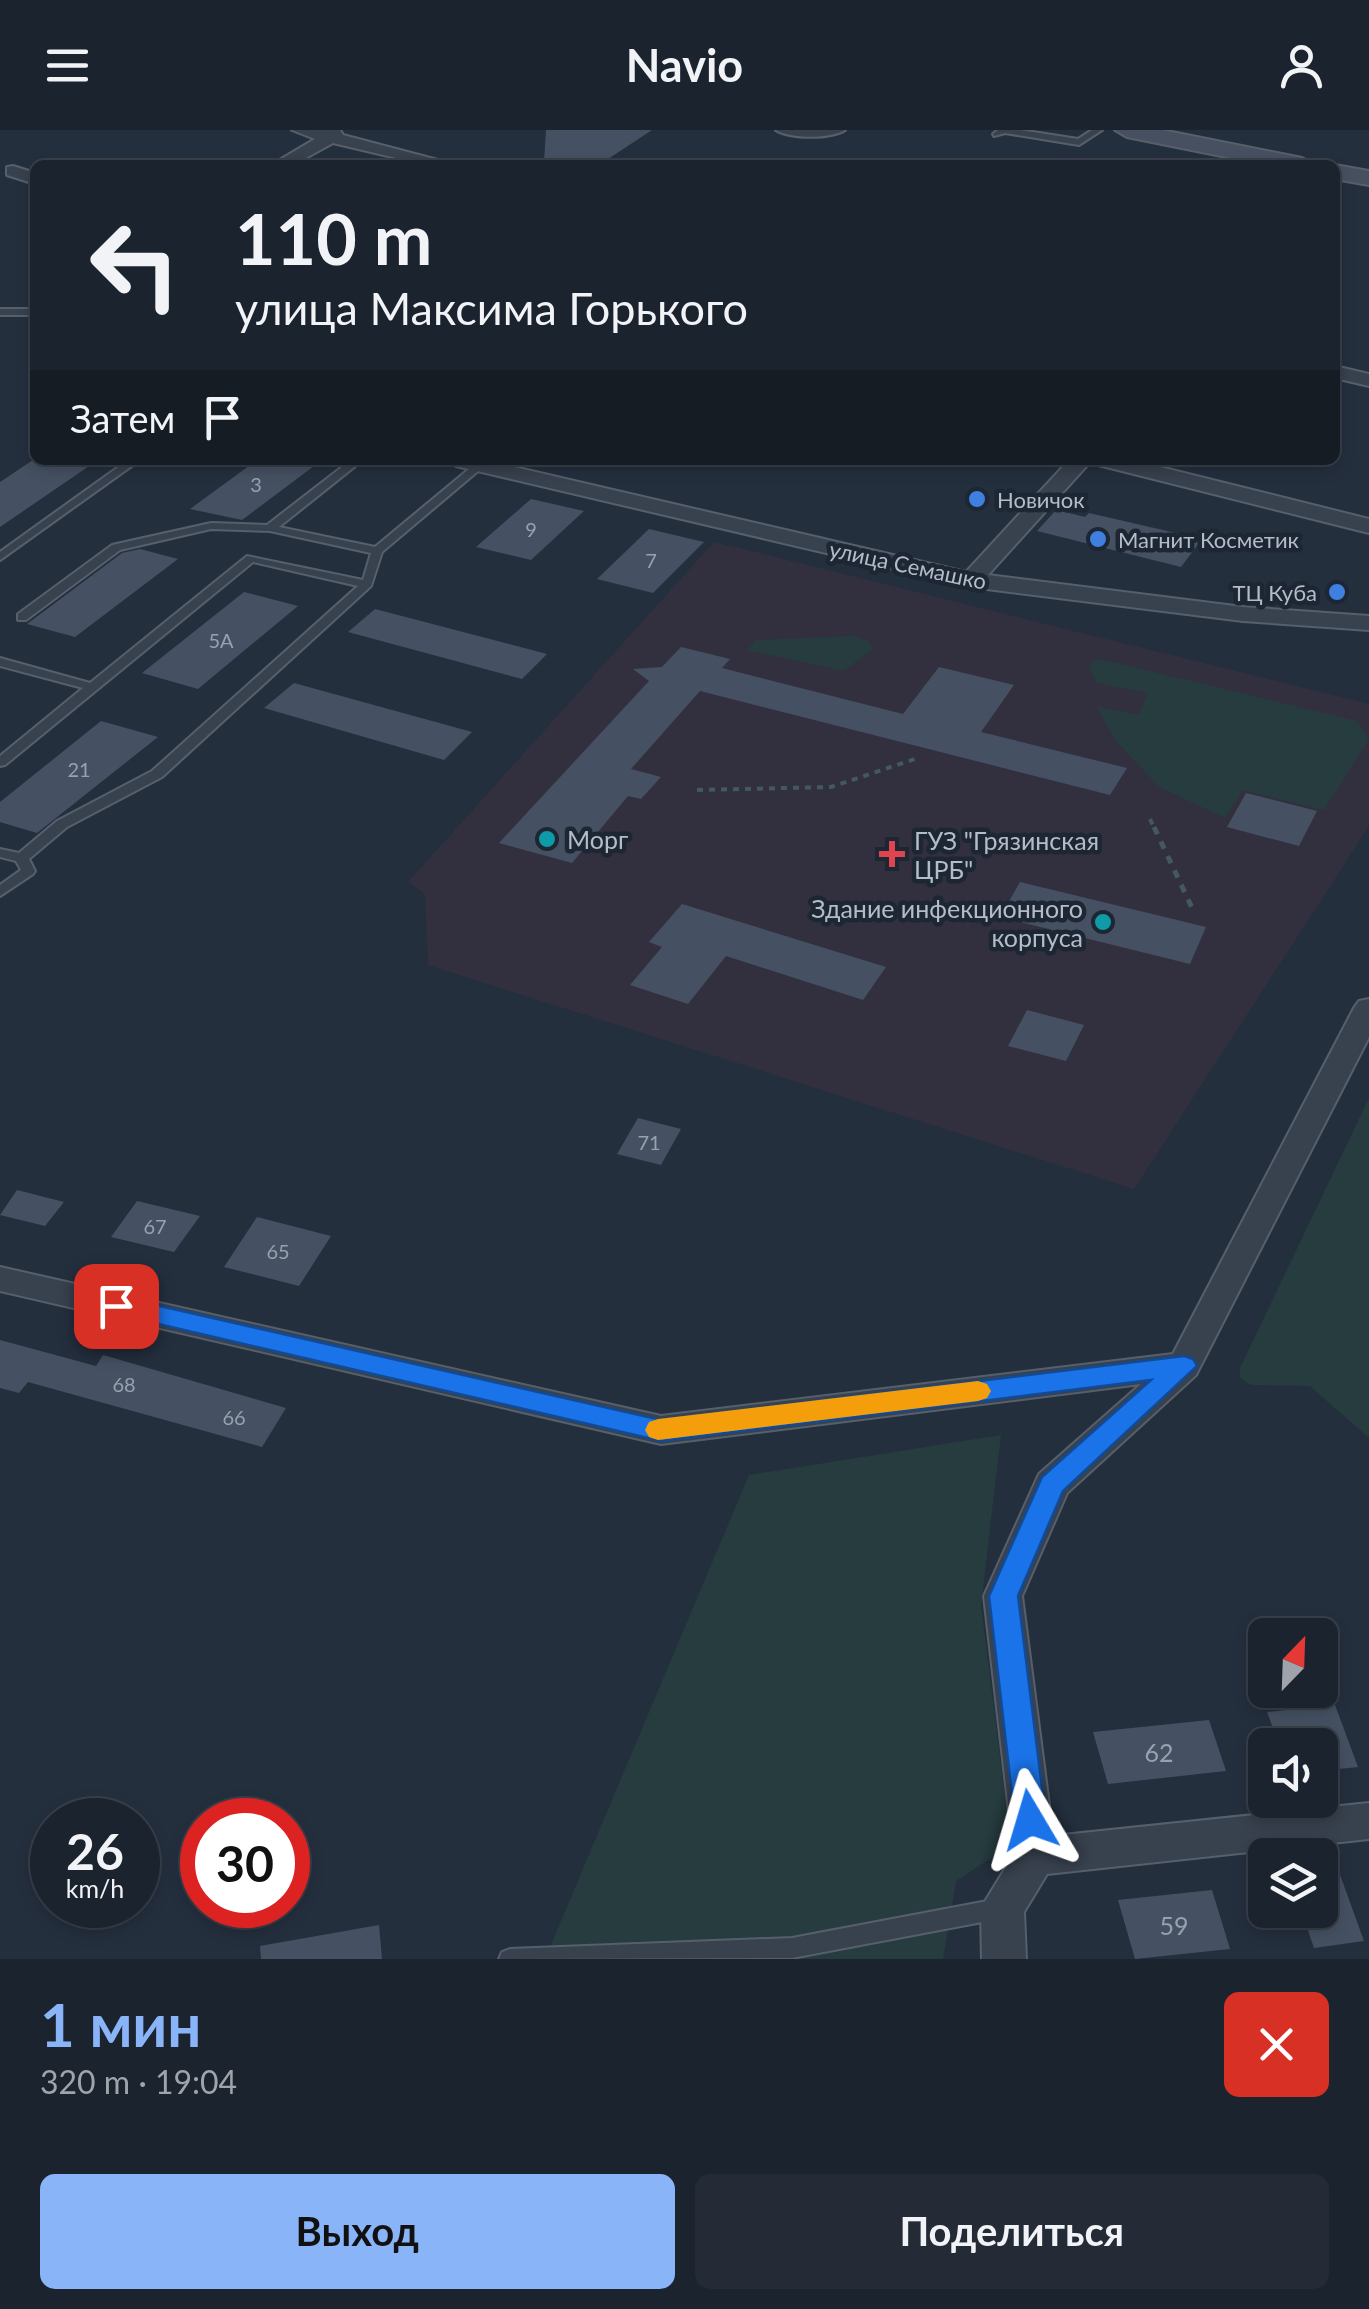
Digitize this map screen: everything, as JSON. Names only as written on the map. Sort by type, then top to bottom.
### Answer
[{"type":"main road","points":[[1127,130],[1277,160]]},
{"type":"main road","points":[[1340,173],[1368,177]]},
{"type":"street","points":[[300,130],[337,134],[430,160]]},
{"type":"street","points":[[784,130],[837,130]]},
{"type":"street","points":[[289,160],[337,134]]},
{"type":"street","points":[[13,171],[30,177]]},
{"type":"street","points":[[1340,373],[1369,380]]},
{"type":"street","name":"улица Семашко","points":[[476,465],[971,580],[1243,614],[1369,623]]},
{"type":"street","points":[[971,580],[1076,465]]},
{"type":"street","points":[[1126,465],[1369,526]]},
{"type":"street","points":[[1004,1959],[1002,1908],[1035,1858],[1004,1596],[1052,1484],[1184,1366],[1369,1008]]},
{"type":"street","points":[[0,1279],[661,1430],[1184,1366]]},
{"type":"street","points":[[1035,1858],[1369,1821]]},
{"type":"lane","points":[[997,134],[1004,130],[1079,142],[1098,130]]},
{"type":"lane","points":[[0,312],[30,312]]},
{"type":"lane","points":[[0,557],[128,465]]},
{"type":"lane","points":[[270,528],[352,465]]},
{"type":"lane","points":[[22,858],[62,824],[157,774],[367,584],[378,551],[465,465]]},
{"type":"lane","points":[[22,617],[116,547],[211,526],[270,528],[378,551]]},
{"type":"lane","points":[[0,762],[251,558],[367,584]]},
{"type":"lane","points":[[0,662],[92,687]]},
{"type":"lane","points":[[0,853],[22,858]]},
{"type":"lane","points":[[0,892],[28,871],[22,858]]},
{"type":"lane","points":[[510,1959],[792,1948],[1002,1908]]},
{"type":"path","points":[[698,790],[831,787],[915,759]]},
{"type":"path","points":[[1150,819],[1194,912]]},
{"type":"shaded area","name":"ГУЗ \"Грязинская ЦРБ\"","points":[[714,542],[1369,704],[1369,826],[1134,1189],[428,965],[425,894],[408,882]]},
{"type":"green space","points":[[854,636],[868,641],[873,649],[844,671],[747,650],[756,640]]},
{"type":"green space","points":[[1092,660],[1357,721],[1369,739],[1324,810],[1243,790],[1225,818],[1159,787],[1116,741],[1096,706],[1139,715],[1148,693],[1097,683],[1089,668]]},
{"type":"green space","points":[[1369,1098],[1369,1438],[1310,1386],[1251,1385],[1240,1378],[1240,1368]]},
{"type":"green space","points":[[1001,1435],[981,1605],[1011,1845],[956,1881],[943,1959],[545,1959],[749,1475]]},
{"type":"building","points":[[546,130],[652,130],[607,160],[544,160]]},
{"type":"building","points":[[30,462],[91,465],[0,527],[0,482]]},
{"type":"building","points":[[250,465],[315,465],[242,520],[190,509]]},
{"type":"building","points":[[531,499],[584,511],[531,560],[476,547]]},
{"type":"building","points":[[1056,510],[1085,517],[1089,513],[1202,539],[1181,567],[1037,531]]},
{"type":"building","points":[[649,529],[704,542],[653,593],[597,579]]},
{"type":"building","points":[[140,549],[178,559],[75,637],[27,624],[122,553]]},
{"type":"building","points":[[244,592],[298,606],[198,689],[142,673]]},
{"type":"building","points":[[375,609],[547,654],[522,679],[348,632]]},
{"type":"building","points":[[681,647],[730,659],[722,668],[903,714],[939,667],[1014,685],[981,732],[1127,768],[1110,795],[700,691],[631,769],[661,777],[641,799],[628,796],[572,863],[499,843],[649,681],[633,669],[662,667]]},
{"type":"building","points":[[294,683],[472,732],[444,760],[264,708]]},
{"type":"building","points":[[101,721],[158,737],[37,833],[0,822],[0,802]]},
{"type":"building","points":[[1246,793],[1317,811],[1299,846],[1227,827]]},
{"type":"building","name":"Здание инфекционного корпуса","points":[[1020,882],[1206,927],[1190,964],[1000,917]]},
{"type":"building","points":[[682,904],[886,967],[863,1000],[726,956],[688,1004],[630,985],[662,947],[649,942]]},
{"type":"building","points":[[1027,1010],[1084,1025],[1066,1061],[1008,1046]]},
{"type":"building","points":[[638,1118],[681,1129],[661,1165],[617,1154]]},
{"type":"building","points":[[17,1190],[64,1202],[45,1226],[0,1215]]},
{"type":"building","points":[[137,1201],[200,1216],[174,1252],[111,1237]]},
{"type":"building","points":[[257,1217],[331,1236],[299,1286],[224,1267]]},
{"type":"building","points":[[0,1340],[96,1366],[103,1355],[286,1408],[262,1447],[28,1382],[19,1393],[0,1388]]},
{"type":"building","points":[[1336,1708],[1358,1767],[1338,1769],[1338,1728],[1273,1728],[1267,1712]]},
{"type":"building","points":[[1209,1720],[1226,1771],[1108,1784],[1093,1732]]},
{"type":"building","points":[[1338,1869],[1364,1941],[1314,1948],[1307,1928],[1338,1928]]},
{"type":"building","points":[[1212,1890],[1230,1949],[1135,1959],[1118,1900]]},
{"type":"building","points":[[379,1925],[382,1959],[261,1959],[260,1946]]},
{"type":"slow traffic","points":[[658,1430],[978,1391]]},
{"type":"place","name":"Новичок","points":[[977,499]]},
{"type":"place","name":"Магнит Косметик","points":[[1098,539]]},
{"type":"place","name":"ТЦ Куба","points":[[1337,592]]},
{"type":"place","name":"Морг","points":[[547,839]]},
{"type":"place","name":"ГУЗ \"Грязинская ЦРБ\"","points":[[892,854]]},
{"type":"place","name":"Здание инфекционного корпуса","points":[[1103,922]]},
{"type":"route","points":[[116,1306],[661,1430],[1184,1366],[1052,1484],[1004,1596],[1030,1820]]}]
